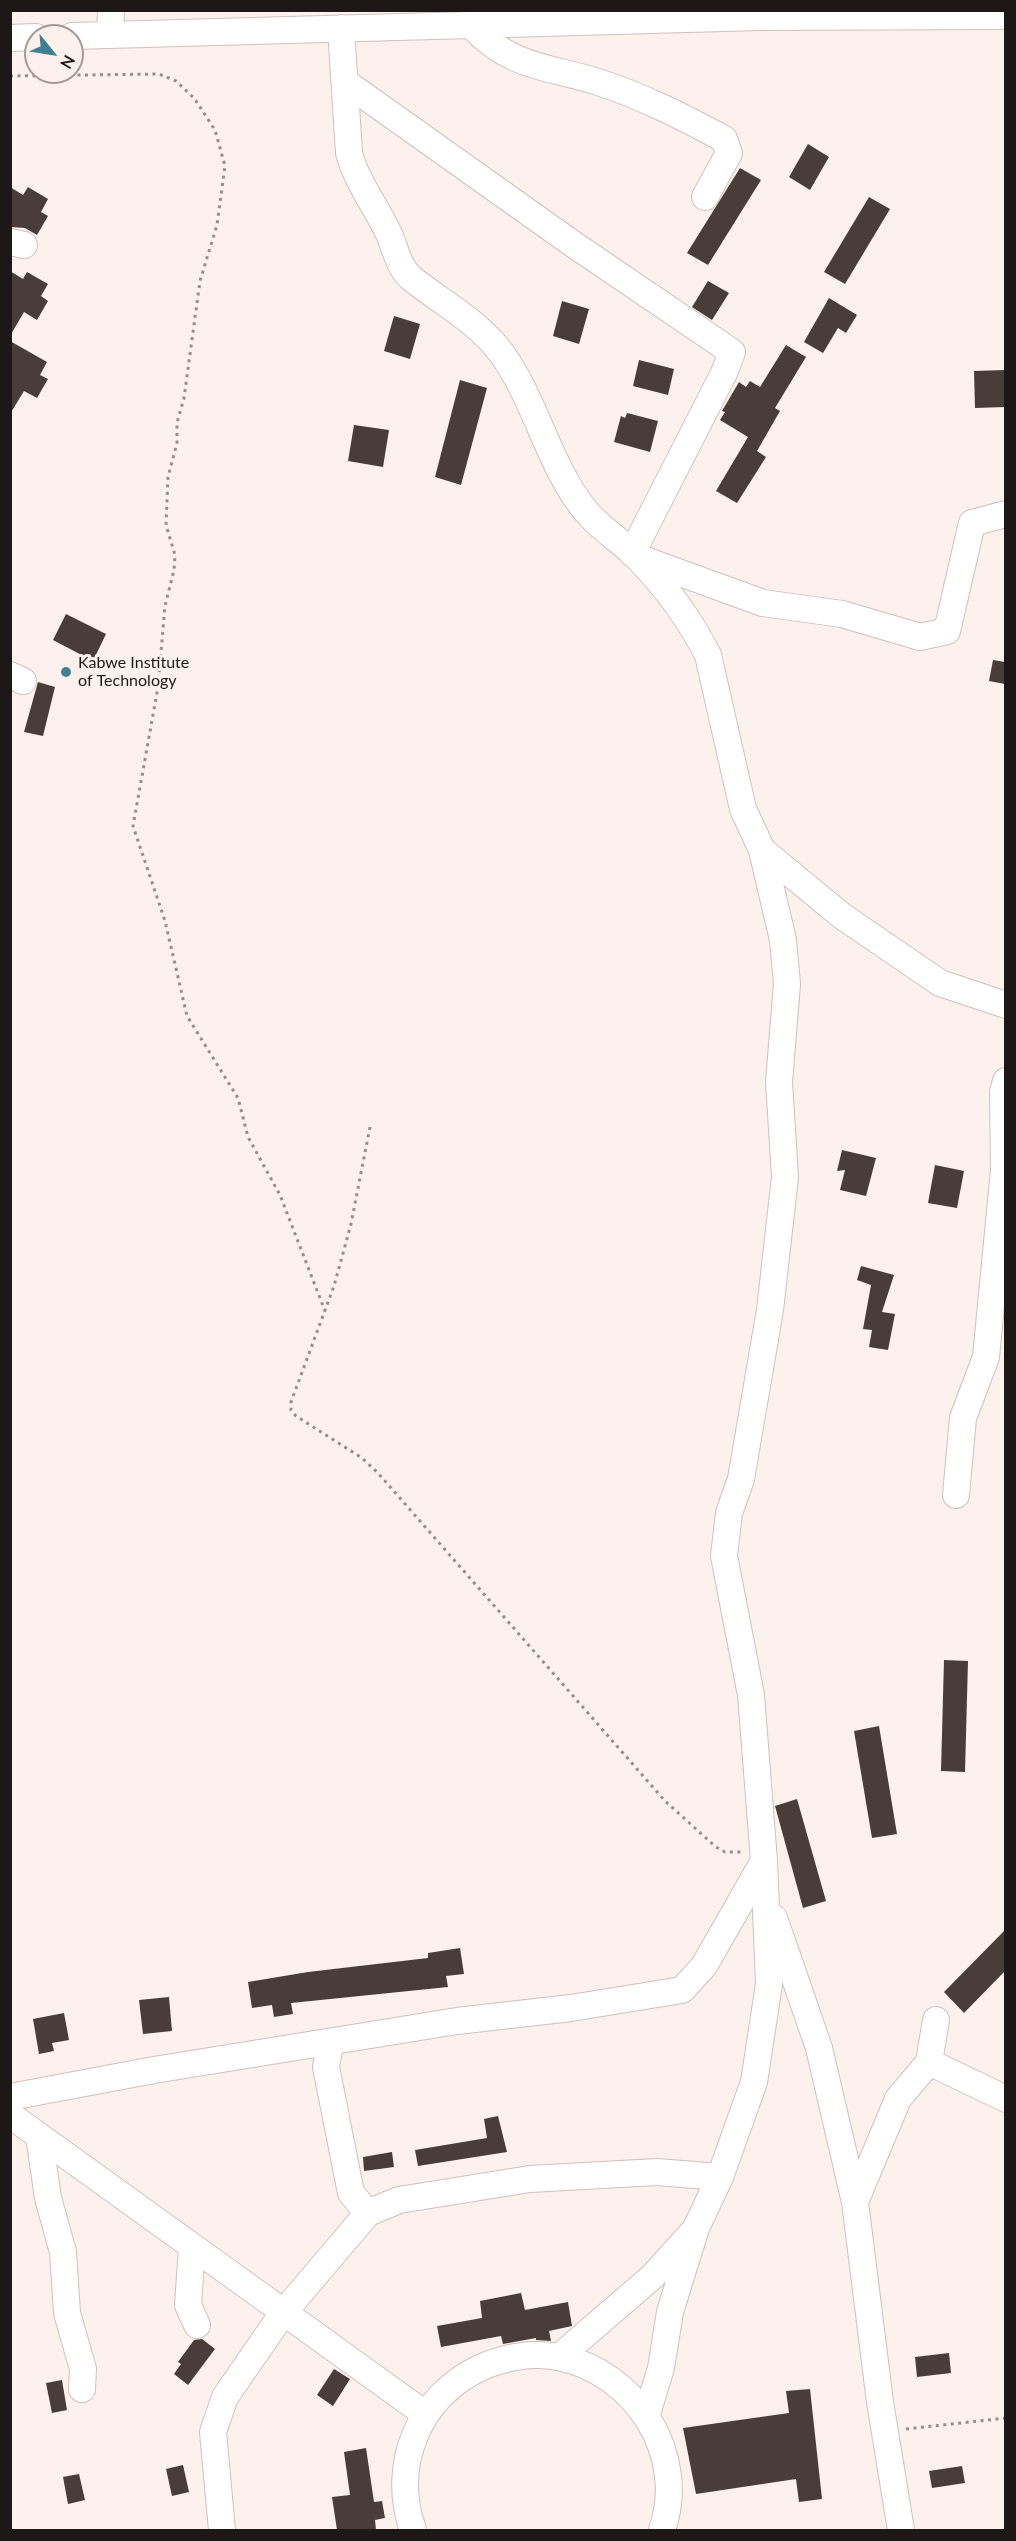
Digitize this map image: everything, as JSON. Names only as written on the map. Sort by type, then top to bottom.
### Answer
[{"type":"street","points":[[84,32],[111,23],[341,28],[439,18],[479,20],[929,13],[1005,16]]},
{"type":"street","points":[[479,20],[489,45],[527,63],[598,82],[670,111],[724,139],[729,153],[705,197]]},
{"type":"street","points":[[341,28],[349,153],[354,173],[389,235],[400,264],[410,276],[474,324],[501,353],[522,386],[552,455],[585,511],[636,555],[671,596],[708,655],[743,809],[762,850],[783,940],[787,984],[779,1082],[785,1177],[770,1310],[741,1479],[729,1513],[724,1556],[752,1695],[766,1892],[769,1984],[754,2082],[720,2177],[696,2228],[670,2312],[661,2368],[647,2414]]},
{"type":"street","points":[[345,82],[582,251],[732,352],[636,555]]},
{"type":"street","points":[[636,555],[763,603],[842,614],[920,637],[947,632],[972,523],[1005,514]]},
{"type":"street","points":[[762,850],[842,916],[940,982],[1005,1005]]},
{"type":"street","points":[[956,1495],[963,1418],[986,1357],[1003,1211],[1003,1092],[1005,1081]]},
{"type":"street","points":[[10,2097],[154,2070],[457,2021],[572,2008],[682,1990],[704,1966],[763,1856]]},
{"type":"street","points":[[766,1892],[819,2048],[855,2202],[885,2434],[901,2530]]},
{"type":"street","points":[[855,2202],[898,2099],[929,2062],[936,2020]]},
{"type":"street","points":[[330,2043],[326,2067],[351,2193],[368,2213]]},
{"type":"street","points":[[929,2062],[1005,2099]]},
{"type":"street","points":[[10,2115],[425,2414]]},
{"type":"street","points":[[39,2136],[48,2198],[63,2252],[67,2313],[74,2345],[83,2369],[82,2389]]},
{"type":"street","points":[[222,2530],[213,2432],[225,2397],[283,2313],[333,2258],[368,2213],[399,2200],[530,2179],[657,2172],[720,2177]]},
{"type":"street","points":[[559,2357],[652,2276],[696,2228]]},
{"type":"street","points":[[192,2247],[188,2305],[197,2325]]},
{"type":"street","points":[[413,2530],[405,2498],[407,2454],[425,2414],[454,2382],[494,2362],[537,2355],[559,2357],[608,2378],[647,2414],[657,2433],[668,2476],[669,2499],[662,2530]]},
{"type":"path","points":[[10,76],[159,74],[176,81],[194,98],[216,130],[224,155],[217,225],[200,281],[184,398],[177,423],[177,443],[168,477],[166,525],[175,555],[174,570],[165,606],[158,687],[133,826],[165,921],[187,1016],[238,1098],[248,1137],[280,1195],[325,1311]]},
{"type":"path","points":[[370,1127],[351,1224],[325,1311],[291,1402],[291,1410],[296,1416],[362,1458],[378,1473],[664,1801],[725,1852],[763,1856]]},
{"type":"path","points":[[885,2434],[915,2426],[1005,2418]]},
{"type":"building","points":[[808,144],[829,157],[810,190],[789,177]]},
{"type":"building","points":[[740,168],[761,180],[708,265],[687,253]]},
{"type":"building","points":[[10,187],[23,195],[28,187],[48,199],[41,212],[48,216],[37,235],[25,228],[10,227]]},
{"type":"building","points":[[869,197],[890,209],[845,284],[824,272]]},
{"type":"building","points":[[10,271],[23,279],[27,272],[48,284],[41,296],[48,301],[37,320],[24,312],[10,336]]},
{"type":"building","points":[[708,281],[729,293],[712,320],[692,307]]},
{"type":"building","points":[[829,298],[857,315],[846,333],[838,328],[823,353],[804,342]]},
{"type":"building","points":[[562,301],[589,309],[579,344],[553,336]]},
{"type":"building","points":[[394,316],[420,324],[410,359],[384,351]]},
{"type":"building","points":[[10,341],[47,362],[40,375],[48,379],[37,398],[24,391],[10,414]]},
{"type":"building","points":[[786,345],[806,357],[775,408],[780,411],[757,451],[766,457],[737,503],[716,491],[748,437],[720,420],[725,412],[722,411],[739,382],[746,387],[750,381],[760,387]]},
{"type":"building","points":[[639,360],[674,369],[668,395],[633,386]]},
{"type":"building","points":[[1005,370],[1005,407],[975,408],[974,371]]},
{"type":"building","points":[[460,380],[487,388],[461,485],[435,477]]},
{"type":"building","points":[[627,413],[658,421],[650,452],[614,442],[621,416],[625,418]]},
{"type":"building","points":[[354,425],[389,430],[383,467],[348,461]]},
{"type":"building","points":[[66,614],[106,634],[93,661],[53,640]]},
{"type":"building","points":[[993,660],[1005,662],[1005,684],[989,681]]},
{"type":"building","points":[[38,682],[55,687],[43,736],[24,732]]},
{"type":"building","points":[[842,1150],[876,1158],[866,1196],[840,1190],[845,1170],[837,1171]]},
{"type":"building","points":[[935,1165],[964,1171],[957,1208],[928,1203]]},
{"type":"building","points":[[861,1266],[894,1275],[882,1312],[895,1314],[888,1350],[869,1347],[872,1330],[863,1329],[871,1285],[857,1280]]},
{"type":"building","points":[[944,1660],[968,1661],[965,1772],[941,1771]]},
{"type":"building","points":[[879,1726],[897,1834],[872,1838],[854,1731]]},
{"type":"building","points":[[797,1799],[826,1901],[803,1908],[775,1806]]},
{"type":"building","points":[[1005,1930],[1005,1971],[964,2013],[944,1992]]},
{"type":"building","points":[[460,1948],[464,1974],[446,1976],[448,1987],[291,2003],[293,2014],[274,2017],[272,2005],[252,2008],[248,1982],[308,1972],[428,1958],[428,1953]]},
{"type":"building","points":[[169,1997],[172,2031],[143,2034],[139,2000]]},
{"type":"building","points":[[64,2013],[69,2040],[52,2043],[54,2051],[39,2054],[33,2019]]},
{"type":"building","points":[[498,2116],[507,2152],[418,2166],[415,2150],[487,2138],[484,2119]]},
{"type":"building","points":[[392,2152],[394,2167],[364,2171],[363,2157]]},
{"type":"building","points":[[521,2293],[525,2310],[568,2302],[572,2326],[549,2331],[551,2341],[536,2340],[536,2338],[503,2344],[501,2336],[441,2347],[437,2326],[482,2318],[480,2301]]},
{"type":"building","points":[[202,2339],[215,2349],[188,2385],[174,2374],[181,2364],[178,2362],[194,2340]]},
{"type":"building","points":[[949,2353],[951,2373],[917,2377],[915,2357]]},
{"type":"building","points":[[334,2369],[350,2379],[333,2406],[317,2395]]},
{"type":"building","points":[[62,2380],[67,2410],[52,2413],[46,2383]]},
{"type":"building","points":[[810,2389],[822,2499],[799,2502],[796,2479],[696,2494],[683,2428],[789,2413],[786,2391]]},
{"type":"building","points":[[366,2448],[374,2502],[382,2501],[385,2518],[375,2520],[376,2530],[337,2530],[332,2497],[350,2495],[344,2452]]},
{"type":"building","points":[[183,2465],[189,2492],[172,2496],[166,2469]]},
{"type":"building","points":[[962,2466],[965,2483],[932,2488],[929,2471]]},
{"type":"building","points":[[79,2474],[85,2500],[68,2504],[63,2477]]},
{"type":"place","name":"Kabwe Institute of Technology","points":[[66,672]]}]
